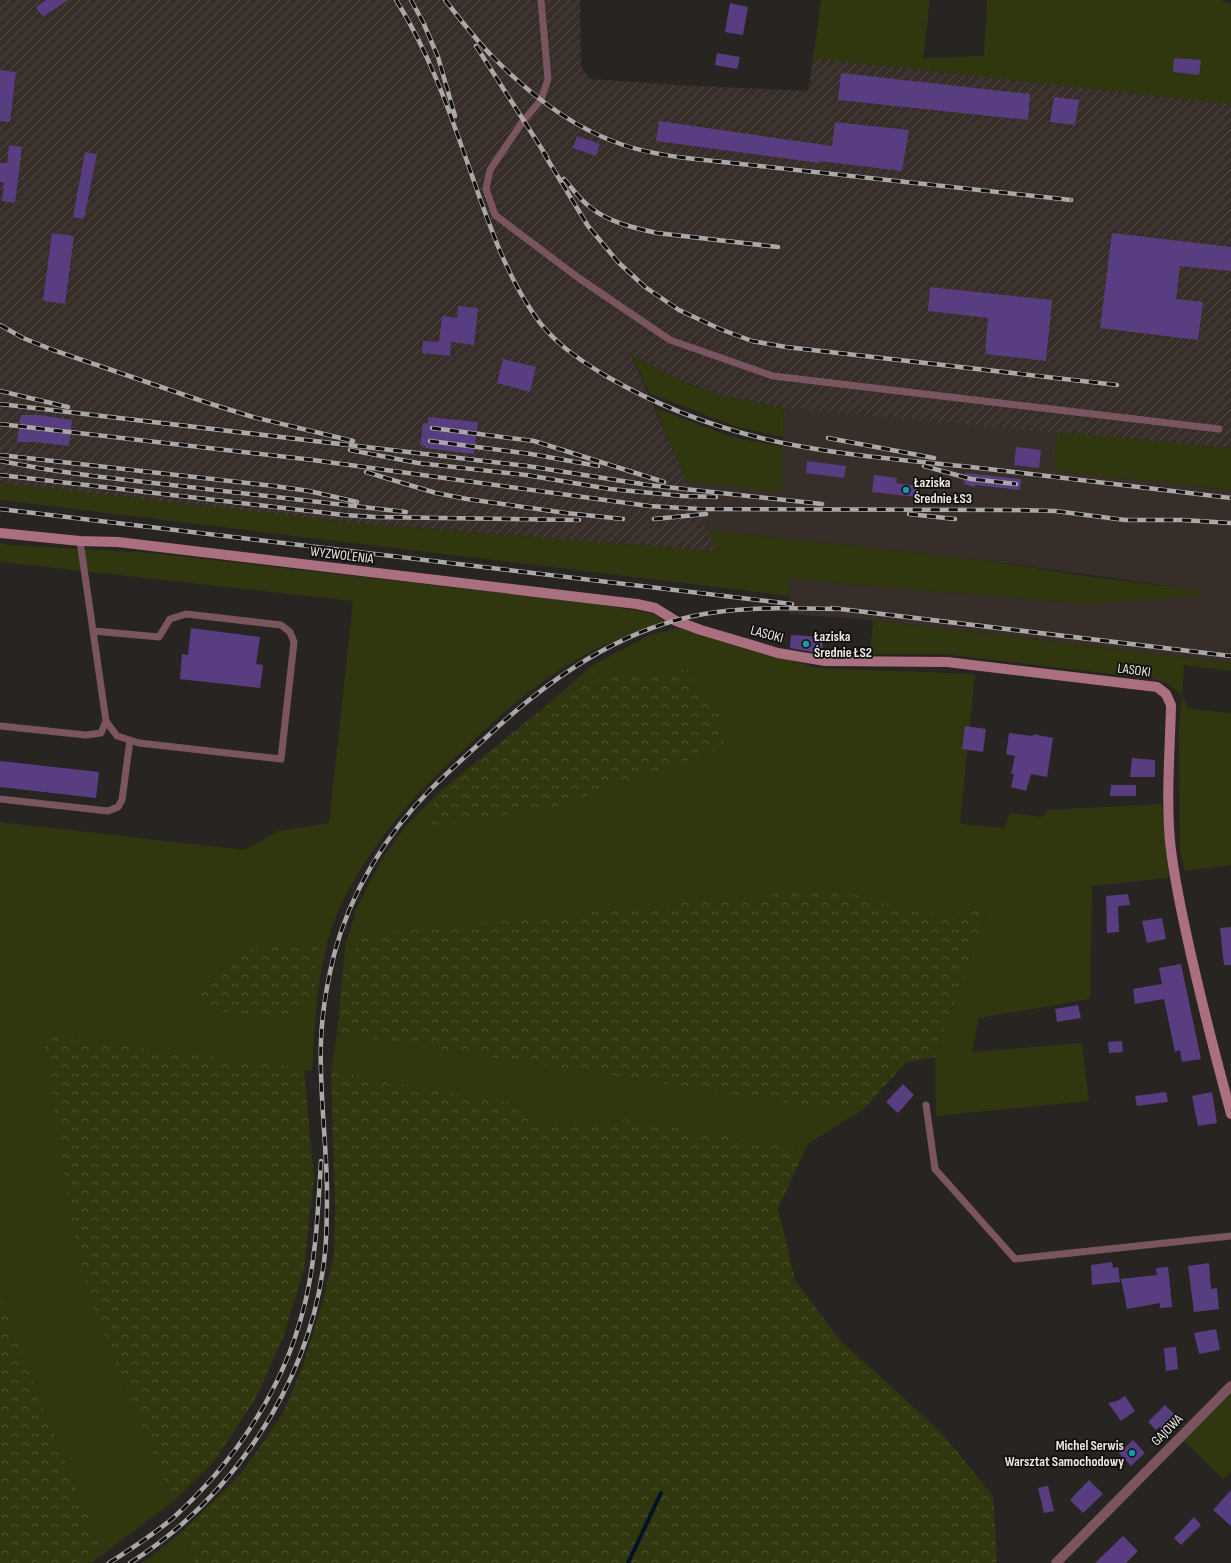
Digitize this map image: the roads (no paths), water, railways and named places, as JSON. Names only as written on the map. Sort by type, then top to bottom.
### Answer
[{"type":"street","name":"WYZWOLENIA","points":[[0,533],[80,542],[118,542],[637,604],[656,608],[676,621]]},
{"type":"street","name":"LASOKI","points":[[676,621],[778,653],[825,661],[947,662],[1157,687],[1166,694],[1171,704],[1168,804],[1174,877],[1199,991],[1231,1114]]},
{"type":"street","name":"GAJOWA","points":[[1056,1563],[1231,1386]]},
{"type":"lane","points":[[541,0],[548,80],[541,100],[523,122],[490,170],[486,189],[495,215],[580,279],[670,340],[773,376],[1219,429]]},
{"type":"lane","points":[[80,542],[106,721],[117,736],[139,743],[281,759],[294,642],[290,632],[280,625],[186,614],[170,619],[159,637],[94,631]]},
{"type":"lane","points":[[0,726],[86,735],[100,733],[106,721]]},
{"type":"lane","points":[[0,799],[108,811],[118,807],[122,800],[130,740]]},
{"type":"lane","points":[[926,1105],[936,1170],[1015,1259],[1231,1236]]},
{"type":"waterway","points":[[628,1563],[661,1493]]},
{"type":"railway","points":[[396,0],[432,68],[494,237],[515,284],[533,313],[548,332],[575,356],[606,376],[627,388],[692,417],[737,432],[783,443],[834,452],[1231,498]]},
{"type":"railway","points":[[411,0],[423,22],[438,57],[455,116]]},
{"type":"railway","points":[[445,0],[468,29],[505,69],[549,106],[565,117],[598,135],[632,148],[668,156],[1071,200]]},
{"type":"railway","points":[[476,46],[547,157]]},
{"type":"railway","points":[[543,152],[588,226],[618,262],[645,287],[679,310],[720,329],[752,341],[786,347],[1117,385]]},
{"type":"railway","points":[[564,179],[586,204],[605,217],[622,224],[657,233],[778,247]]},
{"type":"railway","points":[[0,325],[23,338],[53,350],[208,403],[253,417],[353,441]]},
{"type":"railway","points":[[0,391],[68,407]]},
{"type":"railway","points":[[0,404],[527,466],[648,485],[822,504]]},
{"type":"railway","points":[[0,424],[313,460],[649,506],[699,509],[1055,511],[1125,520],[1182,520],[1231,523]]},
{"type":"railway","points":[[432,428],[534,441],[664,482]]},
{"type":"railway","points":[[828,438],[934,458]]},
{"type":"railway","points":[[430,441],[531,454],[598,466]]},
{"type":"railway","points":[[350,450],[418,463],[526,475],[610,489],[683,496],[716,497]]},
{"type":"railway","points":[[0,455],[274,486],[309,491],[357,502]]},
{"type":"railway","points":[[0,461],[93,476],[406,512]]},
{"type":"railway","points":[[924,466],[971,479],[1016,484]]},
{"type":"railway","points":[[366,472],[436,493],[467,499],[566,513],[623,519]]},
{"type":"railway","points":[[0,475],[344,515],[375,517],[579,520]]},
{"type":"railway","points":[[0,509],[792,604]]},
{"type":"railway","points":[[654,519],[706,514]]},
{"type":"railway","points":[[909,514],[955,519]]},
{"type":"railway","points":[[130,1563],[167,1537],[200,1507],[231,1473],[258,1437],[281,1397],[300,1356],[314,1313],[323,1269],[326,1242],[327,1176],[322,1099],[321,1041],[322,1020],[327,987],[334,955],[350,909],[372,866],[399,825],[438,782],[514,712],[566,672],[623,640],[653,627],[685,618],[717,612],[792,608],[837,609]]},
{"type":"railway","points":[[832,608],[1231,656]]},
{"type":"railway","points":[[109,1563],[158,1530],[195,1497],[216,1474],[235,1449],[253,1424],[269,1397],[294,1341],[307,1293],[314,1255],[321,1161]]},
{"type":"place","name":"Łaziska Średnie ŁS3","points":[[906,490]]},
{"type":"place","name":"Łaziska Średnie ŁS2","points":[[806,644]]},
{"type":"place","name":"Michel Serwis Warsztat Samochodowy","points":[[1132,1453]]}]
